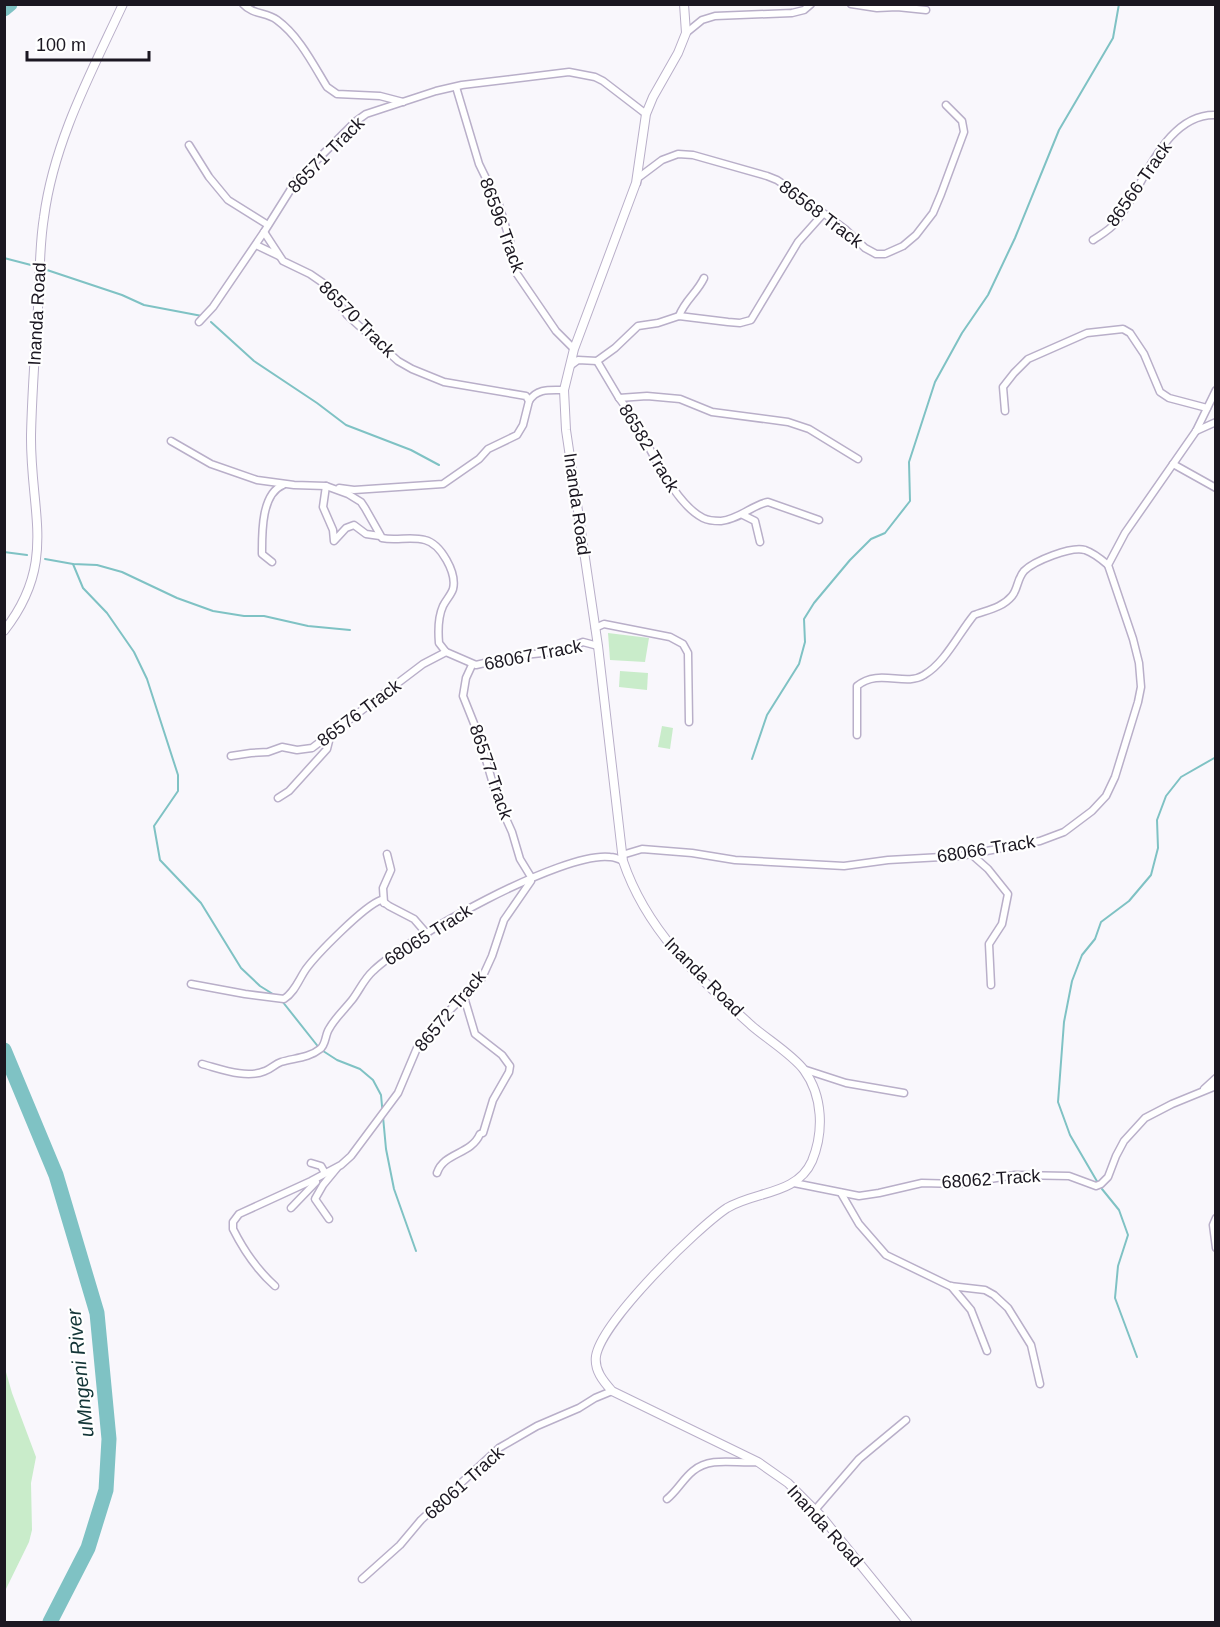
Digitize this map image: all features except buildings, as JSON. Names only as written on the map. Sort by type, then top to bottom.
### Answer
[{"type":"street","name":"Inanda Road","points":[[4,631],[17,614],[29,590],[38,554],[32,456],[32,400],[42,228],[47,196],[52,171],[63,138],[123,4]]},
{"type":"street","points":[[243,4],[251,12],[270,16],[280,23],[304,50],[331,91],[337,94],[380,96],[403,102]]},
{"type":"street","name":"Inanda Road","points":[[684,4],[686,33],[646,114],[636,183],[574,349],[564,390],[566,430],[598,646],[623,858],[640,902],[654,925],[682,960],[753,1027],[803,1069],[819,1102],[819,1130],[811,1162],[803,1175],[794,1183]]},
{"type":"street","points":[[686,33],[715,15],[792,13],[799,12],[811,4]]},
{"type":"street","points":[[851,4],[877,8],[897,7],[907,10],[926,10]]},
{"type":"street","name":"86571 Track","points":[[199,322],[209,312],[256,245],[296,181],[355,122],[366,114],[436,91],[553,73],[581,74],[603,81],[646,114]]},
{"type":"street","name":"86596 Track","points":[[456,87],[479,164],[499,205],[517,274],[556,331],[574,349]]},
{"type":"street","name":"86568 Track","points":[[636,183],[638,177],[668,156],[693,155],[777,180],[876,254],[893,252],[921,229],[933,213],[964,132],[962,121],[946,105]]},
{"type":"street","name":"86566 Track","points":[[1093,240],[1116,223],[1143,175],[1177,130],[1198,116],[1215,115]]},
{"type":"street","points":[[189,144],[209,177],[228,200],[268,225]]},
{"type":"street","points":[[570,366],[578,360],[597,361],[638,326],[658,323],[679,316],[740,323],[751,320],[798,242],[823,214]]},
{"type":"street","name":"86570 Track","points":[[264,232],[286,264],[310,274],[326,285],[352,320],[374,337],[387,352],[412,369],[444,382],[526,396],[529,401]]},
{"type":"street","points":[[256,245],[279,256]]},
{"type":"street","points":[[679,316],[686,301],[696,292],[704,278]]},
{"type":"street","points":[[1005,411],[1004,387],[1028,359],[1087,333],[1123,329],[1130,333],[1144,354],[1160,392],[1169,398],[1207,408]]},
{"type":"street","name":"86582 Track","points":[[597,361],[619,398],[631,413],[680,498],[692,510],[707,520],[723,521],[743,515],[761,504],[772,502],[819,520]]},
{"type":"street","points":[[171,441],[211,464],[257,480],[354,490],[443,484],[479,459],[488,449],[507,442],[517,435],[523,425],[529,401],[533,395],[546,390],[564,390]]},
{"type":"street","points":[[856,735],[857,686],[869,680],[892,677],[919,678],[930,671],[956,641],[973,616],[992,610],[1010,598],[1022,574],[1030,566],[1061,553],[1082,549],[1098,556],[1108,566],[1125,533],[1196,431],[1215,390]]},
{"type":"street","points":[[619,398],[646,396],[680,399],[712,412],[771,419],[797,425],[820,435],[858,459]]},
{"type":"street","points":[[1196,431],[1215,422]]},
{"type":"street","points":[[1173,464],[1215,489]]},
{"type":"street","points":[[273,562],[262,554],[264,539],[262,523],[273,493],[284,484]]},
{"type":"street","points":[[326,486],[323,507],[333,530],[334,542],[346,528],[354,525],[366,534],[387,539],[426,540],[445,555],[453,584],[439,621],[439,643],[446,652]]},
{"type":"street","points":[[333,488],[361,502],[380,536]]},
{"type":"street","points":[[743,515],[755,521],[760,542]]},
{"type":"street","name":"68066 Track","points":[[623,858],[642,849],[692,853],[735,860],[844,866],[888,860],[971,854],[1040,842],[1064,831],[1092,811],[1106,796],[1115,777],[1138,702],[1140,677],[1133,639],[1108,566]]},
{"type":"street","points":[[595,628],[604,624],[655,633],[675,639],[685,646],[688,653],[689,722]]},
{"type":"street","name":"68067 Track","points":[[446,652],[472,665],[484,665],[515,656],[561,651],[583,642],[598,646]]},
{"type":"street","name":"86576 Track","points":[[231,756],[268,752],[282,747],[297,750],[312,748],[423,664],[446,652]]},
{"type":"street","name":"86577 Track","points":[[472,665],[466,678],[463,696],[471,713],[492,784],[512,832],[520,859],[531,877]]},
{"type":"street","points":[[278,798],[289,791],[327,749],[331,733]]},
{"type":"street","points":[[384,903],[383,886],[391,870],[387,854]]},
{"type":"street","points":[[971,854],[988,869],[1008,894],[1002,924],[988,944],[991,985]]},
{"type":"street","name":"68065 Track","points":[[202,1064],[237,1072],[262,1072],[279,1062],[303,1057],[317,1051],[322,1047],[334,1020],[372,972],[384,961],[478,903],[531,877],[596,858],[609,856],[623,858]]},
{"type":"street","name":"86572 Track","points":[[274,1286],[256,1268],[233,1228],[233,1222],[239,1214],[339,1166],[363,1142],[406,1078],[408,1066],[417,1048],[433,1027],[482,978],[504,921],[530,884],[531,877]]},
{"type":"street","points":[[191,984],[284,999],[291,994],[314,960],[355,918],[381,900],[414,919],[427,934]]},
{"type":"street","points":[[437,1173],[442,1162],[473,1145],[483,1133],[493,1100],[510,1070],[509,1064],[502,1055],[475,1034],[464,997]]},
{"type":"street","points":[[803,1069],[846,1083],[904,1093]]},
{"type":"street","points":[[1203,1090],[1215,1078]]},
{"type":"street","name":"68062 Track","points":[[794,1183],[868,1196],[913,1185],[959,1184],[1015,1174],[1069,1176],[1092,1186],[1099,1185],[1108,1177],[1120,1147],[1136,1126],[1155,1112],[1215,1086]]},
{"type":"street","points":[[291,1208],[326,1172],[321,1166],[311,1163]]},
{"type":"street","points":[[329,1219],[315,1199],[339,1166]]},
{"type":"street","points":[[612,1391],[597,1369],[596,1354],[619,1318],[650,1280],[684,1243],[729,1207],[794,1183]]},
{"type":"street","points":[[841,1193],[859,1224],[886,1255],[950,1286],[985,1290],[1008,1308],[1031,1345],[1040,1384]]},
{"type":"street","points":[[1215,1218],[1213,1225],[1215,1248]]},
{"type":"street","points":[[950,1286],[971,1310],[987,1351]]},
{"type":"street","name":"Inanda Road","points":[[612,1391],[759,1462],[788,1483],[815,1510],[907,1623]]},
{"type":"street","name":"68061 Track","points":[[362,1579],[400,1545],[421,1520],[500,1448],[537,1426],[612,1391]]},
{"type":"street","points":[[815,1510],[859,1460],[906,1420]]},
{"type":"street","points":[[667,1499],[694,1470],[711,1462],[740,1464],[759,1462]]},
{"type":"green space","points":[[608,633],[649,638],[645,662],[610,660]]},
{"type":"green space","points":[[620,671],[648,673],[647,690],[619,687]]},
{"type":"green space","points":[[662,726],[673,728],[670,749],[658,747]]},
{"type":"green space","points":[[4,1365],[36,1457],[31,1483],[32,1530],[29,1542],[5,1591]]},
{"type":"waterway","name":"uMngeni River","points":[[4,9],[10,4]]},
{"type":"waterway","points":[[752,759],[767,715],[799,664],[805,642],[804,619],[814,603],[850,560],[871,539],[885,533],[910,501],[909,462],[935,382],[962,333],[988,295],[1015,238],[1059,130],[1113,38],[1119,4]]},
{"type":"waterway","points":[[4,258],[31,265]]},
{"type":"waterway","points":[[44,269],[122,295],[144,305],[202,316]]},
{"type":"waterway","points":[[211,322],[254,361],[346,425],[411,450],[439,465]]},
{"type":"waterway","points":[[4,552],[27,555]]},
{"type":"waterway","points":[[45,559],[97,565],[122,572],[177,598],[213,611],[244,616],[264,616],[308,626],[350,630]]},
{"type":"waterway","points":[[73,564],[83,588],[107,613],[134,652],[147,679],[178,775],[178,791],[154,826],[160,860],[201,903],[241,968],[260,986],[276,996]]},
{"type":"waterway","points":[[1098,1183],[1070,1135],[1058,1102],[1064,1022],[1072,981],[1082,955],[1095,939],[1101,922],[1129,901],[1151,875],[1158,848],[1157,820],[1166,796],[1181,777],[1216,757]]},
{"type":"waterway","points":[[282,1001],[320,1049],[337,1060],[360,1069],[373,1080],[381,1095],[386,1149],[394,1189],[416,1251]]},
{"type":"waterway","name":"uMngeni River","points":[[4,1050],[56,1175],[97,1313],[109,1439],[106,1490],[88,1548],[50,1622]]},
{"type":"waterway","name":"uMngeni River","points":[[4,1058],[8,1057]]},
{"type":"waterway","points":[[1102,1189],[1119,1210],[1128,1235],[1118,1266],[1115,1298],[1137,1357]]}]
